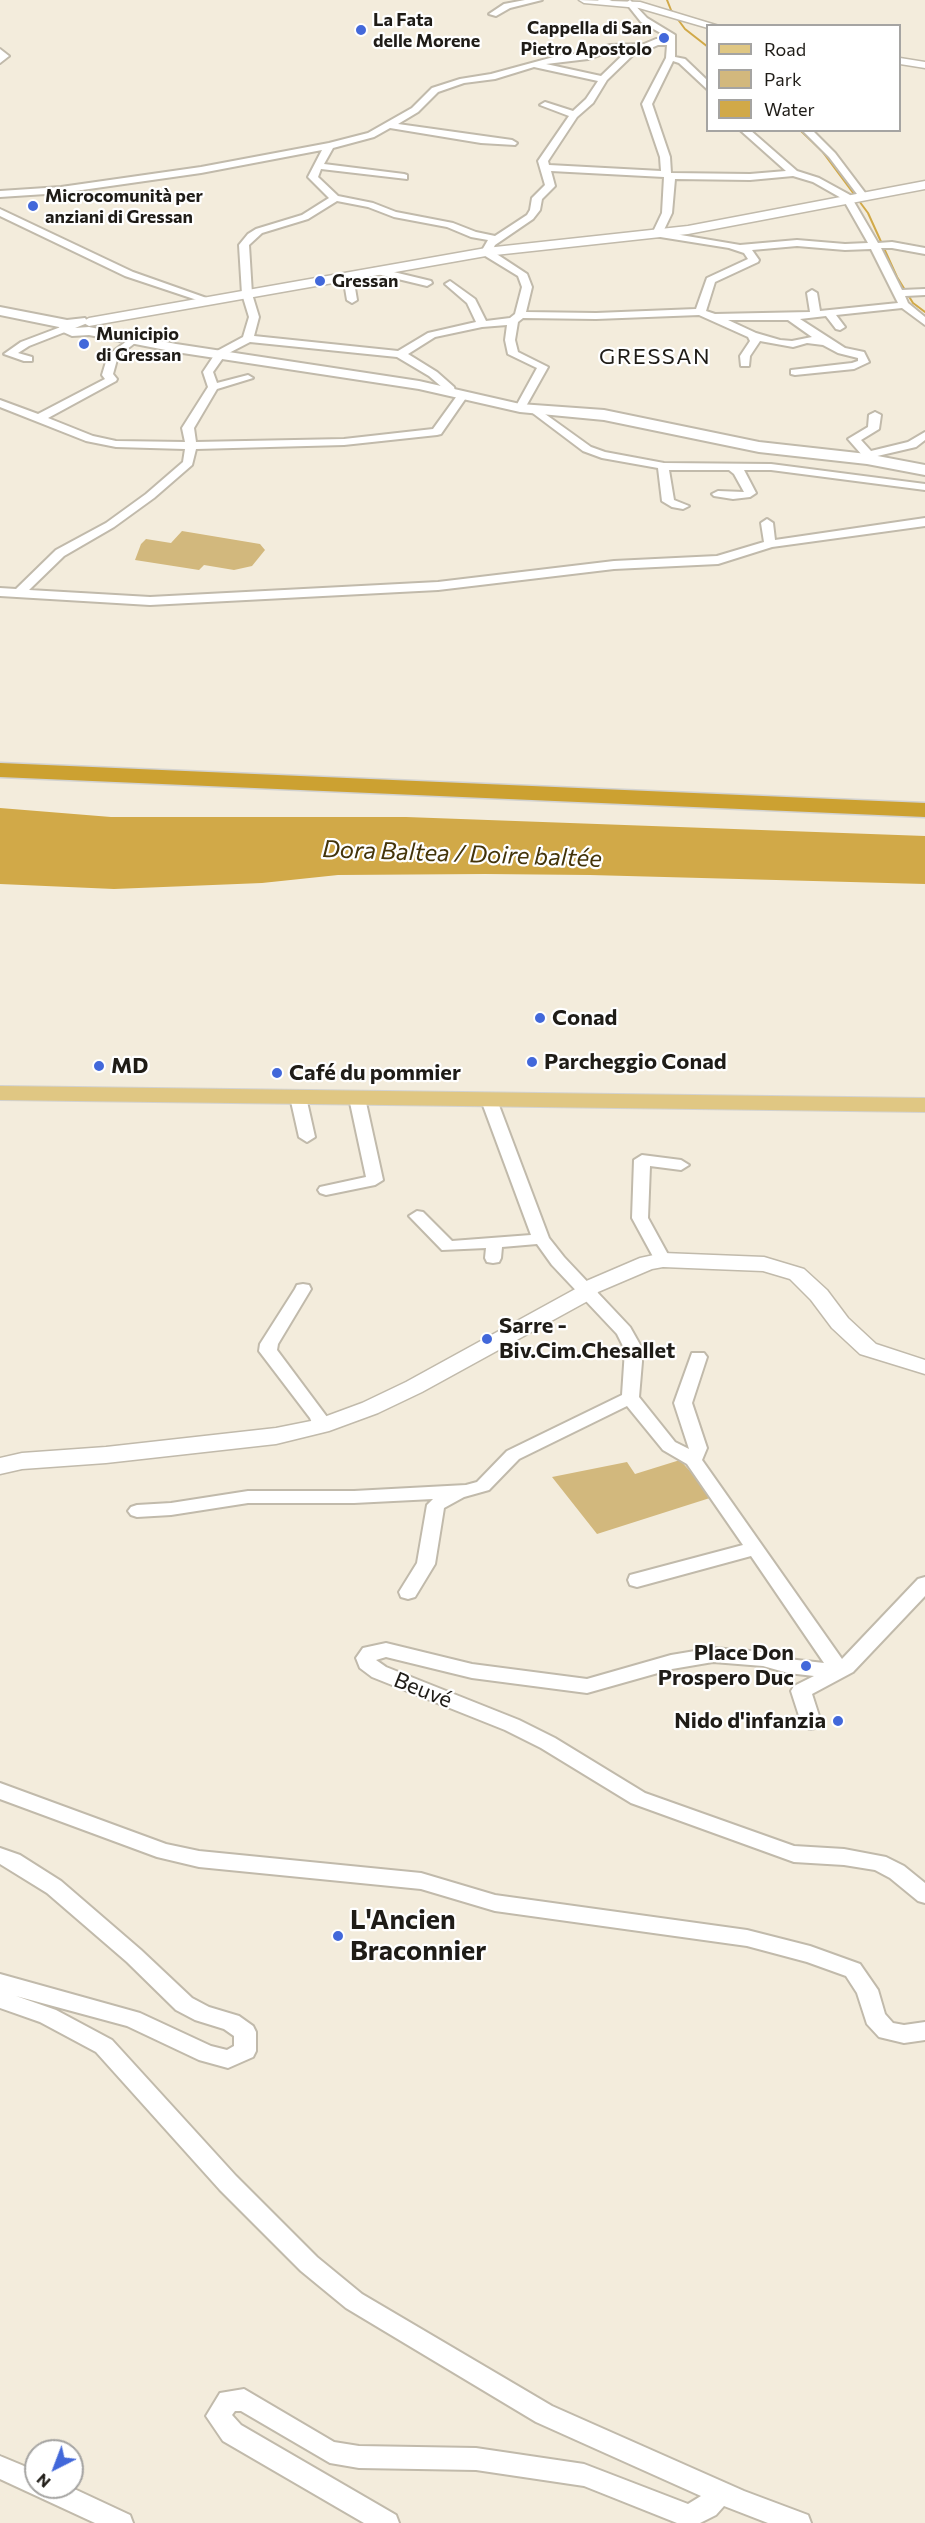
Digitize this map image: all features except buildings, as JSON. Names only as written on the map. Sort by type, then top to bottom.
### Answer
[{"type":"highway","points":[[0,770],[925,810]]},
{"type":"highway","points":[[0,778],[925,817]]},
{"type":"main road","points":[[0,311],[66,326],[77,332],[89,326],[131,341],[456,393],[527,408],[604,416],[759,447],[868,457],[925,470]]},
{"type":"main road","points":[[0,1093],[925,1105]]},
{"type":"street","points":[[493,14],[507,6],[538,0]]},
{"type":"street","points":[[584,0],[604,0],[647,6],[708,24]]},
{"type":"street","points":[[630,3],[644,20],[672,37],[670,58],[647,104],[665,157],[668,175],[667,213],[657,234]]},
{"type":"street","points":[[0,194],[61,190],[201,170],[330,146],[371,135],[415,110],[435,90],[463,81],[561,58],[588,56],[610,48],[646,47],[656,42],[672,42]]},
{"type":"street","points":[[486,252],[491,243],[530,217],[535,210],[537,198],[550,186],[543,161],[574,115],[590,101],[603,79],[636,47]]},
{"type":"street","points":[[0,52],[5,56],[0,60]]},
{"type":"street","points":[[670,58],[682,61],[706,85]]},
{"type":"street","points":[[901,61],[925,65]]},
{"type":"street","points":[[534,64],[603,79]]},
{"type":"street","points":[[545,105],[574,115]]},
{"type":"street","points":[[389,125],[512,143]]},
{"type":"street","points":[[746,132],[794,173]]},
{"type":"street","points":[[808,132],[832,155],[863,196]]},
{"type":"street","points":[[330,146],[313,177],[335,198],[450,225],[474,235],[497,239]]},
{"type":"street","points":[[317,166],[404,177]]},
{"type":"street","points":[[546,168],[750,177],[794,173],[816,180],[848,199],[904,305],[925,322]]},
{"type":"street","points":[[89,326],[247,294],[486,252],[657,234],[925,184]]},
{"type":"street","points":[[248,339],[254,317],[247,294],[244,244],[259,231],[305,217],[335,198]]},
{"type":"street","points":[[0,212],[129,274],[210,301]]},
{"type":"street","points":[[657,234],[740,248],[797,243],[845,247],[892,245],[925,251]]},
{"type":"street","points":[[700,312],[711,280],[746,266],[754,260],[748,252],[740,248]]},
{"type":"street","points":[[486,252],[522,274],[527,287],[510,340],[513,354],[543,367],[527,408],[586,449],[602,455],[664,466],[771,467],[925,488]]},
{"type":"street","points":[[376,272],[427,283]]},
{"type":"street","points":[[348,276],[352,300]]},
{"type":"street","points":[[450,284],[471,301],[482,324]]},
{"type":"street","points":[[898,293],[922,292]]},
{"type":"street","points":[[812,293],[815,314]]},
{"type":"street","points":[[714,317],[790,317],[904,305]]},
{"type":"street","points":[[400,354],[432,335],[516,318],[700,312],[752,335],[779,343],[793,344],[806,340],[825,342]]},
{"type":"street","points":[[829,313],[840,327]]},
{"type":"street","points":[[790,317],[842,351],[860,354],[864,363],[795,372]]},
{"type":"street","points":[[28,359],[9,354],[25,344],[66,326]]},
{"type":"street","points":[[745,364],[746,356],[755,341],[752,335]]},
{"type":"street","points":[[0,403],[90,439],[116,444],[190,446],[344,442],[404,438],[437,432],[456,393],[433,374],[400,354],[248,339],[220,355],[208,372],[213,387]]},
{"type":"street","points":[[38,419],[112,379],[107,375],[112,355],[131,341]]},
{"type":"street","points":[[19,593],[60,554],[110,525],[150,496],[188,463],[190,446],[188,428],[213,387],[248,378]]},
{"type":"street","points":[[226,384],[251,390]]},
{"type":"street","points":[[875,415],[873,429],[854,439],[868,457],[912,445],[925,435]]},
{"type":"street","points":[[664,466],[663,476],[668,501],[683,506]]},
{"type":"street","points":[[718,494],[733,496],[750,493],[739,472],[732,467]]},
{"type":"street","points":[[0,592],[150,601],[438,586],[614,565],[718,560],[770,544],[925,522]]},
{"type":"street","points":[[767,523],[770,544]]},
{"type":"street","points":[[298,1097],[307,1137]]},
{"type":"street","points":[[326,1190],[375,1180],[357,1098]]},
{"type":"street","points":[[489,1100],[541,1239],[558,1261],[624,1331],[634,1350],[630,1398],[669,1446],[693,1460],[833,1659],[835,1671]]},
{"type":"street","points":[[663,1260],[640,1218],[642,1160],[681,1165]]},
{"type":"street","points":[[417,1216],[448,1246],[494,1250],[541,1239]]},
{"type":"street","points":[[0,1466],[22,1461],[106,1455],[276,1436],[321,1426],[370,1408],[414,1387],[587,1292],[591,1287],[647,1263],[663,1260],[764,1264],[796,1274],[819,1295],[840,1323],[868,1349],[925,1367]]},
{"type":"street","points":[[303,1289],[269,1344],[268,1351],[311,1407],[321,1426]]},
{"type":"street","points":[[693,1460],[698,1448],[683,1403],[698,1357]]},
{"type":"street","points":[[408,1592],[426,1564],[436,1505],[448,1498],[483,1486],[513,1455],[630,1398]]},
{"type":"street","points":[[137,1511],[171,1509],[248,1497],[354,1497],[466,1491]]},
{"type":"street","points":[[637,1580],[754,1549]]},
{"type":"street","points":[[811,1722],[801,1691],[835,1671],[846,1668],[925,1584]]},
{"type":"street","name":"Beuvé","points":[[835,1671],[788,1666],[763,1659],[713,1655],[671,1662],[587,1686],[472,1671],[386,1650],[370,1653],[366,1658],[367,1662],[379,1672],[512,1725],[548,1743],[638,1798],[794,1854],[844,1857],[879,1863],[897,1872],[925,1895]]},
{"type":"street","points":[[0,1791],[164,1851],[199,1859],[421,1881],[495,1903],[747,1938],[810,1954],[853,1970],[867,1990],[875,2018],[887,2031],[904,2034],[925,2031]]},
{"type":"street","points":[[0,1857],[13,1861],[54,1887],[134,1956],[184,2004],[203,2014],[231,2022],[246,2032],[245,2051],[228,2059],[207,2054],[132,2019],[0,1983]]},
{"type":"street","points":[[0,1999],[48,2016],[104,2046],[228,2183],[309,2264],[354,2301],[544,2414],[721,2492],[799,2523]]},
{"type":"street","points":[[387,2523],[232,2433],[218,2416],[228,2401],[244,2400],[330,2452],[359,2457],[476,2458],[584,2475],[689,2516],[707,2507],[721,2492]]},
{"type":"street","points":[[0,2467],[24,2478]]},
{"type":"street","points":[[70,2499],[121,2523]]},
{"type":"green space","points":[[182,531],[260,544],[265,550],[252,566],[234,570],[204,565],[199,570],[135,560],[141,544],[146,539],[171,543]]},
{"type":"green space","points":[[680,1460],[713,1497],[597,1534],[552,1477],[627,1462],[635,1474]]},
{"type":"water","name":"Dora Baltea / Doire baltée","points":[[0,808],[111,817],[406,817],[925,836],[925,884],[485,874],[338,875],[262,883],[114,889],[0,884]]},
{"type":"waterway","points":[[667,0],[671,10],[685,29],[706,45]]},
{"type":"waterway","points":[[802,132],[822,151],[868,213],[897,277],[913,303],[925,312]]},
{"type":"place","name":"La Fata delle Morene","points":[[361,30]]},
{"type":"place","name":"Cappella di San Pietro Apostolo","points":[[664,38]]},
{"type":"place","name":"Microcomunità per anziani di Gressan","points":[[33,206]]},
{"type":"place","name":"Gressan","points":[[320,281]]},
{"type":"place","name":"Municipio di Gressan","points":[[84,344]]},
{"type":"place","name":"Conad","points":[[540,1018]]},
{"type":"place","name":"Parcheggio Conad","points":[[532,1062]]},
{"type":"place","name":"MD","points":[[99,1066]]},
{"type":"place","name":"Café du pommier","points":[[277,1073]]},
{"type":"place","name":"Sarre - Biv.Cim.Chesallet","points":[[487,1339]]},
{"type":"place","name":"Place Don Prospero Duc","points":[[806,1666]]},
{"type":"place","name":"Nido d'infanzia","points":[[838,1721]]},
{"type":"place","name":"L'Ancien Braconnier","points":[[338,1936]]},
{"type":"district","name":"GRESSAN","points":[[655,357]]}]
